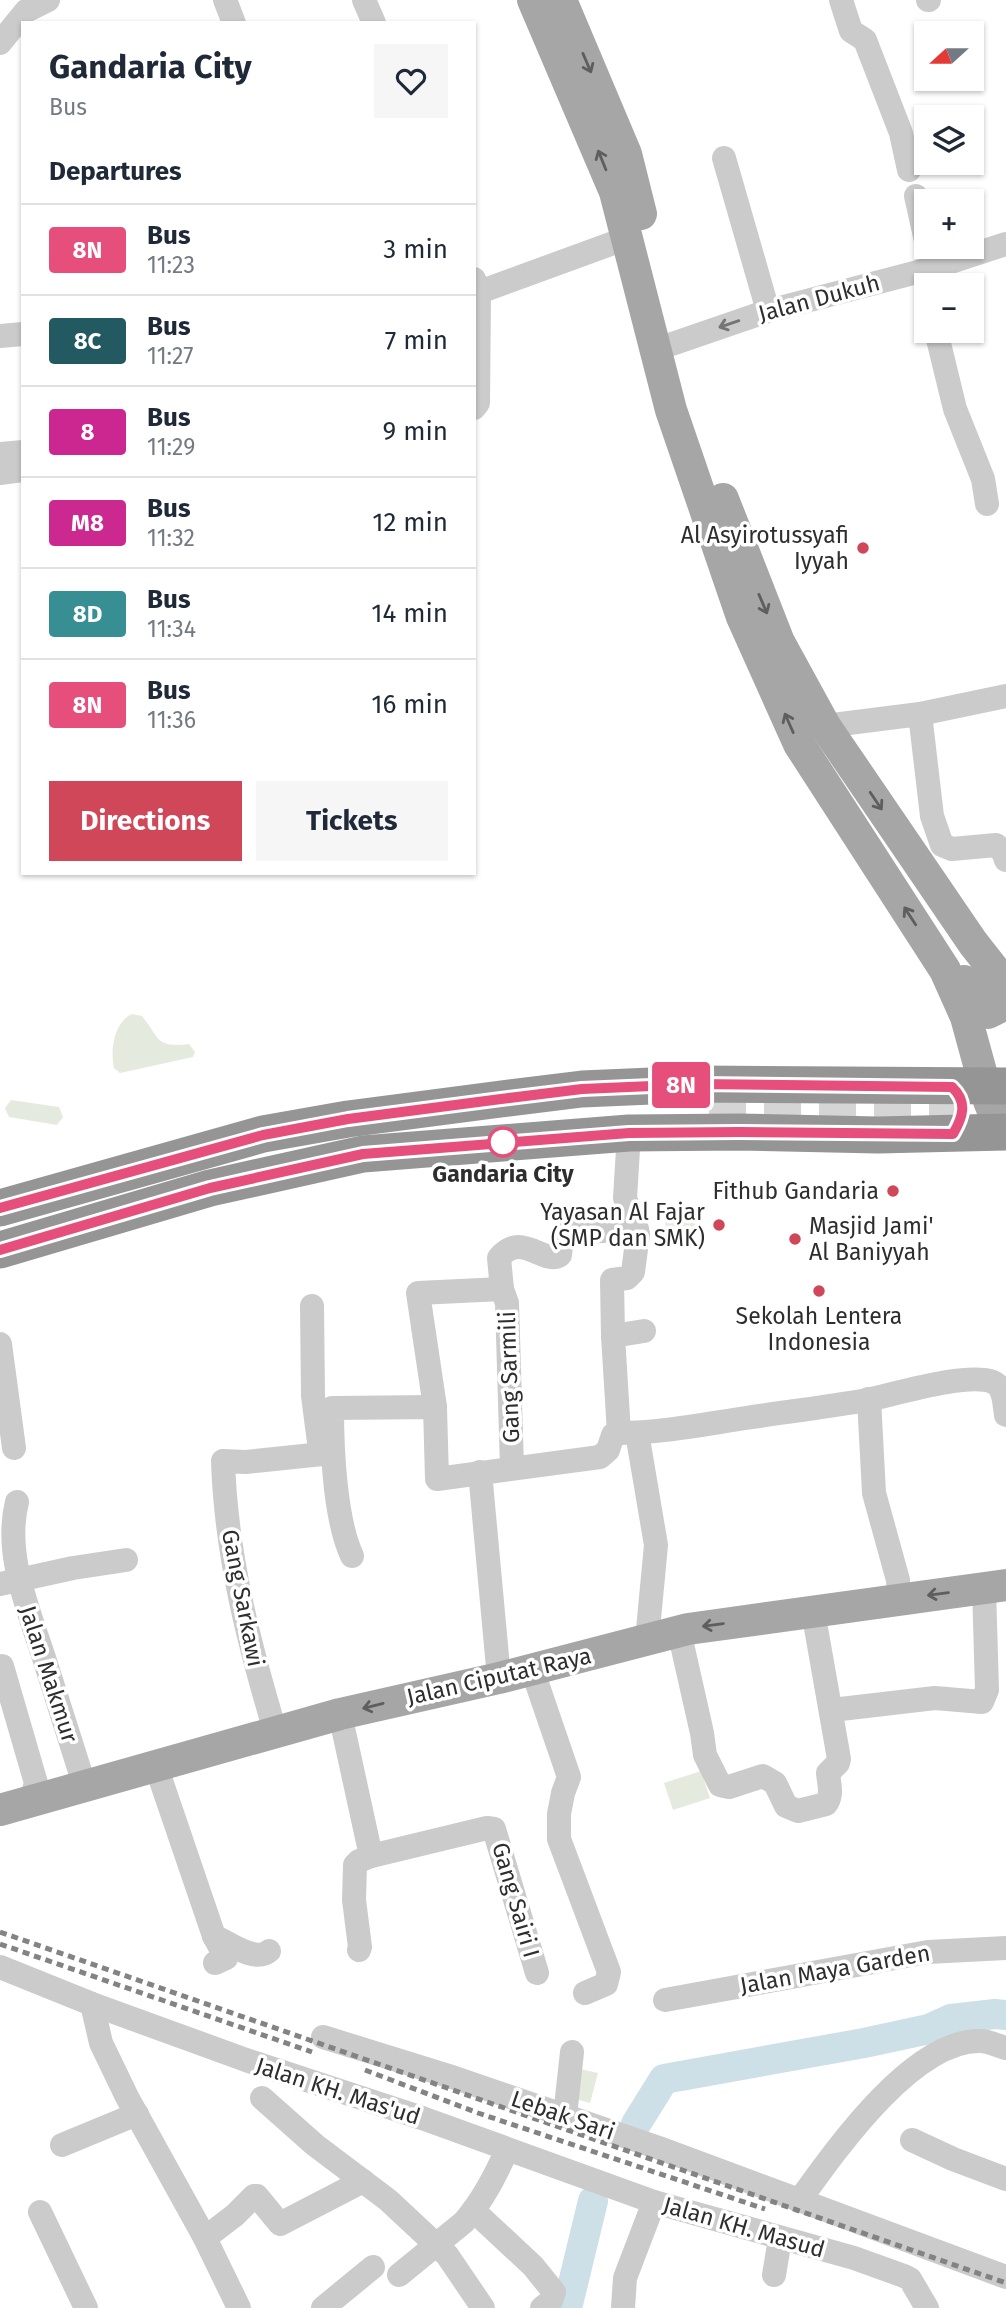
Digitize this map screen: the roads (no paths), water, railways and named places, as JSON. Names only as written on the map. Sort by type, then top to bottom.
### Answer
[{"type":"highway","points":[[0,1208],[263,1135],[348,1119],[582,1089],[698,1084],[981,1086]]},
{"type":"highway","points":[[953,1134],[961,1120],[962,1100],[981,1086]]},
{"type":"highway","points":[[0,1250],[210,1188],[363,1154],[438,1148],[475,1137],[539,1125],[633,1123],[709,1107]]},
{"type":"highway","points":[[434,1108],[739,1132],[953,1134],[1006,1131]]},
{"type":"main road","points":[[533,0],[611,182],[671,410],[741,617],[825,726],[973,943],[1001,978],[998,1008],[988,1013],[979,1010],[972,1001],[956,965],[942,950],[930,947]]},
{"type":"main road","points":[[561,0],[626,154],[697,432],[761,599],[774,661],[799,744],[945,970],[966,1017],[981,1086],[995,1116],[1006,1131]]},
{"type":"main road","name":"Jalan Ciputat Raya","points":[[0,1810],[37,1794],[85,1787],[340,1714],[499,1678],[679,1631],[995,1587]]},
{"type":"main road","points":[[0,1796],[37,1794]]},
{"type":"street","points":[[0,43],[26,11],[48,0]]},
{"type":"street","points":[[225,0],[233,21]]},
{"type":"street","points":[[365,0],[373,21]]},
{"type":"street","points":[[841,0],[851,31],[865,40],[901,133],[909,170]]},
{"type":"street","points":[[724,158],[768,311]]},
{"type":"street","points":[[476,406],[476,289],[627,239]]},
{"type":"street","name":"Jalan Dukuh","points":[[673,344],[768,311],[1006,244]]},
{"type":"street","points":[[0,336],[21,334]]},
{"type":"street","points":[[939,343],[955,409],[983,480],[987,504]]},
{"type":"street","points":[[0,454],[21,452]]},
{"type":"street","points":[[0,473],[21,470]]},
{"type":"street","points":[[825,726],[920,714],[1006,696]]},
{"type":"street","points":[[920,714],[932,816],[942,845],[952,849],[996,845],[1005,856]]},
{"type":"street","points":[[633,1123],[625,1198],[637,1229],[633,1272],[627,1278],[612,1280],[613,1336],[628,1433],[656,1545],[647,1640]]},
{"type":"street","points":[[502,1289],[499,1258],[506,1251],[527,1247],[549,1258],[555,1258],[560,1255],[561,1239],[565,1234],[637,1229]]},
{"type":"street","name":"Gang Sarmili","points":[[512,1467],[507,1303],[502,1289],[418,1293],[435,1407],[437,1479],[600,1457],[606,1453],[614,1435],[628,1433]]},
{"type":"street","points":[[312,1306],[313,1396],[352,1556]]},
{"type":"street","points":[[613,1336],[644,1331]]},
{"type":"street","points":[[0,1344],[14,1448]]},
{"type":"street","points":[[628,1433],[869,1399],[910,1388],[967,1380],[990,1381],[1000,1387],[1006,1415]]},
{"type":"street","points":[[869,1399],[874,1493],[898,1580],[899,1599]]},
{"type":"street","points":[[326,1453],[332,1408],[435,1407]]},
{"type":"street","name":"Gang Sarkawi","points":[[276,1734],[254,1661],[235,1581],[223,1461],[246,1462],[326,1453]]},
{"type":"street","name":"Gang Sarmili","points":[[481,1472],[499,1678]]},
{"type":"street","name":"Jalan Makmur","points":[[17,1502],[12,1519],[9,1581],[85,1787]]},
{"type":"street","points":[[9,1581],[126,1560]]},
{"type":"street","points":[[994,1702],[987,1690],[995,1587]]},
{"type":"street","points":[[679,1631],[705,1755],[715,1776],[724,1787],[763,1776],[775,1783],[786,1806],[798,1811],[826,1804],[830,1798],[828,1773],[839,1759],[813,1611]]},
{"type":"street","points":[[2,1666],[37,1794]]},
{"type":"street","points":[[532,1669],[569,1777],[559,1814],[559,1839],[609,1972],[606,1984],[586,1993]]},
{"type":"street","points":[[832,1710],[935,1698],[994,1702]]},
{"type":"street","points":[[340,1714],[371,1856],[355,1865],[354,1900],[359,1950]]},
{"type":"street","points":[[156,1766],[215,1936],[226,1958],[215,1963]]},
{"type":"street","name":"Gang Sairi I","points":[[371,1856],[487,1828],[494,1829],[537,1973]]},
{"type":"street","points":[[215,1936],[255,1956],[269,1951]]},
{"type":"street","name":"Jalan Maya Garden","points":[[665,2000],[928,1952],[1006,1948]]},
{"type":"street","name":"Jalan KH. Mas'ud","points":[[0,1967],[246,2060],[422,2118],[584,2176]]},
{"type":"street","points":[[92,2004],[101,2043],[127,2097],[205,2238],[239,2308]]},
{"type":"street","name":"Lebak Sari","points":[[323,2037],[565,2116],[1006,2277]]},
{"type":"street","points":[[799,2201],[880,2099],[913,2068],[947,2048],[983,2041],[1006,2049]]},
{"type":"street","points":[[565,2116],[572,2052]]},
{"type":"street","points":[[262,2098],[314,2145],[388,2200],[436,2244],[447,2255],[482,2308]]},
{"type":"street","points":[[62,2145],[137,2114]]},
{"type":"street","points":[[912,2140],[953,2160],[1006,2179]]},
{"type":"street","points":[[399,2275],[474,2211],[484,2197],[507,2150]]},
{"type":"street","name":"Jalan KH. Masud","points":[[584,2176],[654,2202],[854,2258],[904,2276],[910,2279],[927,2308]]},
{"type":"street","points":[[205,2238],[254,2196],[257,2196],[279,2224],[363,2181]]},
{"type":"street","points":[[623,2308],[625,2278],[654,2202]]},
{"type":"street","points":[[474,2211],[533,2266],[554,2292],[551,2301],[542,2308]]},
{"type":"street","points":[[40,2212],[86,2308]]},
{"type":"street","points":[[774,2275],[780,2239]]},
{"type":"street","points":[[323,2308],[373,2267]]},
{"type":"waterway","points":[[636,2124],[664,2079],[864,2043],[929,2029],[951,2019],[1006,2015]]},
{"type":"waterway","points":[[562,2308],[568,2304],[593,2201]]},
{"type":"tunnel","points":[[709,1107],[1006,1104]]},
{"type":"railway","points":[[0,1932],[1006,2283]]},
{"type":"railway","points":[[0,1944],[312,2052]]},
{"type":"railway","points":[[365,2070],[478,2113],[765,2209]]},
{"type":"place","name":"Al Asyirotussyafi Iyyah","points":[[863,548]]},
{"type":"place","name":"Gandaria City","points":[[503,1142]]},
{"type":"place","name":"Fithub Gandaria","points":[[893,1191]]},
{"type":"place","name":"Yayasan Al Fajar (SMP dan SMK)","points":[[719,1225]]},
{"type":"place","name":"Masjid Jami' Al Baniyyah","points":[[795,1239]]},
{"type":"place","name":"Sekolah Lentera Indonesia","points":[[819,1291]]}]
